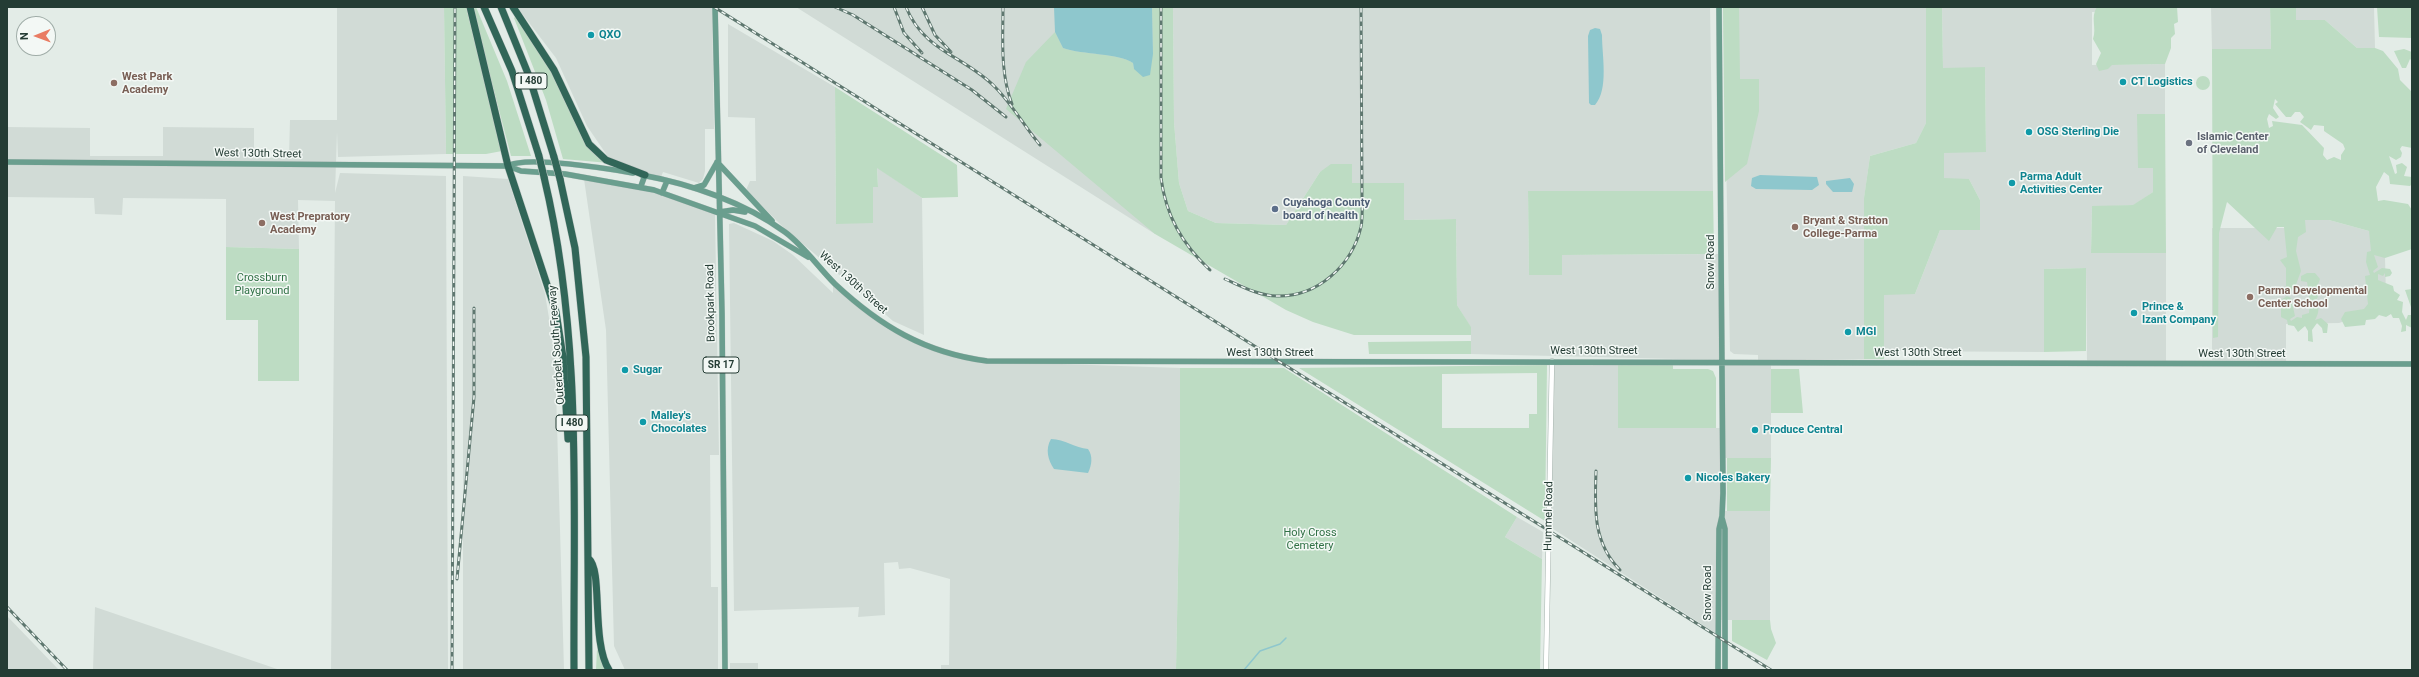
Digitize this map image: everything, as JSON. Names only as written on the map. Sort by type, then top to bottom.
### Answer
[{"type":"highway","points":[[470,7],[508,166],[551,295],[559,327],[573,485]]},
{"type":"highway","name":"Outerbelt South Freeway","points":[[484,7],[512,71],[539,156],[557,235],[570,331],[574,670]]},
{"type":"highway","name":"I 480","points":[[501,7],[530,76],[560,179],[575,248],[585,333],[589,559],[589,670]]},
{"type":"highway","points":[[513,7],[558,77],[589,144],[606,160],[645,175]]},
{"type":"highway","points":[[589,559],[596,570],[599,644],[609,670]]},
{"type":"main road","name":"Brookpark Road","points":[[715,7],[718,212],[722,314],[725,670]]},
{"type":"main road","name":"Snow Road","points":[[1718,670],[1719,529],[1722,516],[1719,7]]},
{"type":"main road","name":"West 130th Street","points":[[7,162],[508,166],[521,171],[565,174],[641,186],[755,226],[809,257]]},
{"type":"main road","name":"West 130th Street","points":[[508,166],[516,162],[532,162],[590,167],[645,175],[718,197],[762,218],[798,243],[809,257],[836,285],[881,323],[917,341],[975,359],[1042,362],[1552,361],[1722,363],[2412,364]]},
{"type":"main road","points":[[692,189],[704,185],[718,162],[777,227]]},
{"type":"main road","points":[[641,186],[645,175]]},
{"type":"main road","points":[[662,193],[667,181]]},
{"type":"main road","points":[[718,212],[733,210],[753,213]]},
{"type":"main road","points":[[755,226],[762,218]]},
{"type":"main road","name":"Snow Road","points":[[1722,516],[1725,529],[1725,670]]},
{"type":"street","name":"Hummel Road","points":[[1546,670],[1552,361]]},
{"type":"shaded area","points":[[337,7],[444,7],[446,154],[338,157],[337,132],[335,193],[340,173],[446,176],[448,670],[331,670],[335,201],[298,200],[299,249],[226,247],[226,199],[123,198],[122,215],[95,214],[94,198],[7,197],[7,127],[90,128],[90,156],[163,156],[163,127],[254,128],[254,158],[289,157],[290,120],[337,120]]},
{"type":"shaded area","points":[[517,7],[712,7],[714,129],[705,129],[705,171],[703,179],[699,183],[663,172],[661,177],[615,167],[587,126],[556,58]]},
{"type":"shaded area","points":[[796,7],[1172,7],[1155,234]]},
{"type":"shaded area","points":[[1173,7],[1710,7],[1713,191],[1528,191],[1529,275],[1562,275],[1562,255],[1719,254],[1719,360],[1471,354],[1471,328],[1457,305],[1456,219],[1404,220],[1352,183],[1352,164],[1320,172],[1286,225],[1216,223],[1188,211],[1179,183],[1174,122]]},
{"type":"shaded area","points":[[1723,7],[1926,7],[1926,123],[1916,143],[1870,156],[1864,199],[1864,359],[1758,361],[1758,355],[1734,354],[1730,351]]},
{"type":"shaded area","points":[[1942,7],[2165,7],[2165,10],[2092,12],[2092,65],[2165,64],[2165,114],[2138,114],[2138,168],[2153,167],[2153,192],[2134,205],[2092,207],[2091,252],[2166,253],[2166,361],[2087,361],[2086,268],[2044,269],[2044,352],[1884,351],[1884,294],[1915,294],[1940,230],[1980,229],[1980,200],[1969,179],[1944,179],[1944,152],[1986,151],[1985,68],[1943,68]]},
{"type":"shaded area","points":[[2211,7],[2270,7],[2271,50],[2212,49]]},
{"type":"shaded area","points":[[2296,7],[2374,7],[2375,48],[2357,48],[2325,20],[2296,20]]},
{"type":"shaded area","points":[[728,24],[835,87],[836,224],[873,187],[878,186],[877,167],[922,198],[924,335],[893,321],[781,225],[746,190],[750,181],[756,181],[755,118],[728,117]]},
{"type":"shaded area","points":[[463,176],[508,179],[545,294],[555,354],[564,670],[463,670]]},
{"type":"shaded area","points":[[584,179],[659,194],[715,214],[719,455],[710,455],[711,587],[718,587],[718,670],[625,670],[614,646],[606,330]]},
{"type":"shaded area","points":[[2304,220],[2329,220],[2369,231],[2385,258],[2386,295],[2358,317],[2339,323],[2286,324],[2286,361],[2212,360],[2212,228],[2296,228]]},
{"type":"shaded area","points":[[734,223],[773,241],[793,255],[833,293],[833,283],[886,328],[906,338],[973,361],[1180,368],[1180,469],[1176,670],[941,670],[941,665],[949,665],[950,579],[910,568],[899,569],[898,562],[884,563],[885,615],[858,617],[859,607],[734,611],[729,224]]},
{"type":"shaded area","points":[[1553,363],[1618,365],[1618,428],[1720,428],[1721,511],[1770,511],[1770,620],[1717,620],[1717,634],[1550,527]]},
{"type":"shaded area","points":[[1725,365],[1771,365],[1771,458],[1725,458]]},
{"type":"shaded area","points":[[1517,517],[1543,532],[1542,559],[1505,537]]},
{"type":"shaded area","points":[[95,607],[280,670],[93,670]]},
{"type":"shaded area","points":[[7,616],[59,670],[7,670]]},
{"type":"shaded area","points":[[730,663],[758,663],[758,670],[730,670]]},
{"type":"green space","points":[[444,7],[466,7],[502,151],[486,154],[446,154]]},
{"type":"green space","points":[[472,7],[476,7],[507,81],[531,156],[511,156]]},
{"type":"green space","points":[[1152,7],[1173,7],[1174,122],[1179,183],[1188,211],[1216,223],[1286,225],[1320,172],[1331,164],[1352,164],[1352,183],[1404,183],[1404,220],[1456,219],[1457,305],[1471,327],[1471,335],[1354,335],[1313,322],[1286,310],[1155,234],[1006,109],[1026,62],[1055,32],[1063,48],[1080,52],[1119,57],[1133,63],[1134,69],[1153,54]]},
{"type":"green space","points":[[1723,7],[1739,7],[1740,79],[1759,79],[1759,111],[1747,164],[1725,182]]},
{"type":"green space","points":[[1926,7],[1942,7],[1943,68],[1985,67],[1986,152],[1944,153],[1944,178],[1969,179],[1980,200],[1980,230],[1940,230],[1915,294],[1884,295],[1884,359],[1864,359],[1864,198],[1870,156],[1916,143],[1926,123]]},
{"type":"green space","points":[[2097,7],[2177,7],[2178,22],[2174,24],[2175,34],[2171,38],[2171,48],[2165,64],[2112,65],[2108,69],[2099,71],[2096,64],[2101,53],[2093,39],[2094,15]]},
{"type":"green space","points":[[2270,7],[2296,7],[2296,20],[2325,20],[2357,48],[2375,48],[2383,51],[2398,69],[2400,80],[2412,92],[2412,148],[2402,146],[2400,149],[2402,153],[2401,157],[2396,160],[2389,156],[2395,174],[2397,173],[2396,165],[2402,163],[2407,167],[2404,176],[2412,177],[2412,184],[2410,186],[2390,184],[2389,176],[2384,172],[2376,187],[2378,201],[2384,200],[2408,204],[2412,210],[2412,249],[2385,258],[2374,255],[2378,267],[2373,271],[2374,273],[2382,268],[2390,269],[2392,273],[2390,276],[2385,277],[2385,273],[2383,276],[2378,274],[2378,280],[2393,286],[2394,291],[2400,295],[2397,300],[2403,302],[2402,312],[2406,320],[2408,315],[2412,315],[2412,328],[2406,325],[2406,331],[2401,332],[2402,326],[2399,318],[2393,318],[2391,314],[2386,317],[2379,315],[2375,319],[2366,320],[2365,325],[2345,327],[2341,319],[2345,312],[2364,309],[2368,304],[2365,276],[2370,275],[2366,262],[2367,252],[2371,251],[2369,231],[2329,220],[2305,220],[2306,232],[2298,237],[2296,251],[2301,271],[2294,290],[2286,292],[2286,268],[2280,260],[2287,257],[2284,227],[2277,227],[2269,241],[2227,202],[2219,233],[2218,337],[2213,338],[2212,49],[2271,49]],"holes":[[[2275,99],[2278,102],[2275,104],[2286,117],[2291,117],[2295,112],[2300,112],[2304,117],[2300,122],[2311,130],[2314,125],[2324,126],[2324,131],[2343,144],[2345,149],[2341,155],[2341,160],[2334,157],[2327,160],[2323,155],[2324,148],[2302,125],[2272,121],[2273,126],[2269,128],[2267,119],[2269,114],[2276,119],[2279,117],[2273,108]]]},
{"type":"green space","points":[[2377,7],[2412,8],[2412,38],[2379,37]]},
{"type":"green space","points":[[516,16],[552,71],[582,137],[609,163],[563,159],[546,100],[514,18]]},
{"type":"green space","points":[[2404,49],[2412,52],[2412,61],[2410,59],[2406,68],[2402,68],[2394,51]]},
{"type":"green space","points":[[2203,76],[2208,78],[2210,83],[2208,88],[2203,90],[2198,88],[2196,83],[2198,78]]},
{"type":"green space","points":[[835,87],[957,165],[958,197],[922,198],[877,168],[878,187],[873,187],[873,223],[836,224]]},
{"type":"green space","points":[[2137,114],[2165,114],[2166,253],[2091,253],[2092,206],[2133,205],[2153,192],[2153,168],[2138,168]]},
{"type":"green space","points":[[1528,191],[1713,191],[1714,254],[1562,255],[1562,275],[1529,275]]},
{"type":"green space","name":"Crossburn Playground","points":[[226,247],[299,249],[299,381],[258,381],[258,320],[226,320]]},
{"type":"green space","points":[[2086,268],[2086,351],[2044,352],[2044,269]]},
{"type":"green space","points":[[2307,273],[2315,273],[2320,279],[2317,287],[2318,296],[2315,301],[2318,306],[2318,310],[2315,320],[2321,318],[2328,324],[2327,333],[2323,333],[2322,328],[2317,323],[2312,330],[2313,342],[2308,341],[2308,331],[2305,326],[2298,332],[2294,326],[2288,325],[2287,320],[2281,317],[2281,300],[2287,296],[2291,298],[2295,316],[2290,319],[2291,321],[2297,317],[2302,318],[2302,315],[2309,313],[2310,301],[2307,282],[2301,281],[2301,276]]},
{"type":"green space","points":[[2412,289],[2412,310],[2405,290]]},
{"type":"green space","points":[[1471,341],[1471,354],[1369,354],[1368,342]]},
{"type":"green space","points":[[1547,365],[1545,521],[1299,368]],"holes":[[[1537,373],[1537,414],[1529,414],[1529,428],[1442,428],[1442,374]]]},
{"type":"green space","points":[[1618,365],[1673,365],[1673,369],[1708,369],[1713,371],[1716,378],[1716,428],[1618,428]]},
{"type":"green space","name":"Holy Cross Cemetery","points":[[1180,368],[1284,368],[1517,517],[1505,537],[1542,559],[1540,670],[1176,670],[1180,469]]},
{"type":"green space","points":[[1771,369],[1799,369],[1803,413],[1771,413]]},
{"type":"green space","points":[[1727,458],[1771,458],[1770,511],[1727,511]]},
{"type":"green space","points":[[1732,620],[1770,620],[1771,629],[1776,643],[1767,660],[1732,641]]},
{"type":"green space","points":[[597,649],[606,670],[596,670]]},
{"type":"water","points":[[1054,7],[1152,7],[1153,54],[1150,75],[1143,77],[1134,69],[1133,63],[1119,57],[1080,52],[1063,48],[1055,32]]},
{"type":"water","points":[[1595,28],[1600,29],[1602,35],[1604,72],[1602,90],[1599,98],[1595,105],[1591,105],[1589,103],[1588,36],[1590,30]]},
{"type":"water","points":[[1760,175],[1817,177],[1819,185],[1812,190],[1756,189],[1751,186],[1752,178]]},
{"type":"water","points":[[1850,178],[1854,184],[1852,192],[1833,192],[1826,184],[1826,181]]},
{"type":"water","points":[[1051,439],[1061,440],[1088,449],[1091,455],[1091,461],[1088,473],[1054,469],[1048,454],[1048,447]]},
{"type":"waterway","points":[[1244,670],[1260,651],[1280,644],[1286,638]]},
{"type":"railway","points":[[452,670],[455,7]]},
{"type":"railway","points":[[714,7],[1771,670]]},
{"type":"railway","points":[[835,7],[853,15],[972,90],[1006,117]]},
{"type":"railway","points":[[894,7],[904,33],[922,53]]},
{"type":"railway","points":[[906,7],[914,22],[923,34],[934,44],[971,68],[995,87],[1040,145]]},
{"type":"railway","points":[[922,7],[935,35],[951,52]]},
{"type":"railway","points":[[1003,7],[1004,68],[1008,92],[1012,104]]},
{"type":"railway","points":[[1161,7],[1161,178],[1163,192],[1171,217],[1177,228],[1191,250],[1210,270]]},
{"type":"railway","points":[[1225,279],[1250,290],[1270,296],[1292,295],[1319,285],[1331,276],[1350,254],[1361,227],[1362,215],[1361,7]]},
{"type":"railway","points":[[457,579],[474,397],[474,308]]},
{"type":"railway","points":[[1596,471],[1595,498],[1597,524],[1604,548],[1620,570]]},
{"type":"railway","points":[[7,607],[67,670]]},
{"type":"place","name":"QXO","points":[[591,35]]},
{"type":"place","name":"CT Logistics","points":[[2123,82]]},
{"type":"place","name":"West Park Academy","points":[[114,83]]},
{"type":"place","name":"OSG Sterling Die","points":[[2029,132]]},
{"type":"place","name":"Islamic Center of Cleveland","points":[[2189,143]]},
{"type":"place","name":"Parma Adult Activities Center","points":[[2012,183]]},
{"type":"place","name":"Cuyahoga County board of health","points":[[1275,209]]},
{"type":"place","name":"West Prepratory Academy","points":[[262,223]]},
{"type":"place","name":"Bryant & Stratton College-Parma","points":[[1795,227]]},
{"type":"place","name":"Parma Developmental Center School","points":[[2250,297]]},
{"type":"place","name":"Prince & Izant Company","points":[[2134,313]]},
{"type":"place","name":"MGI","points":[[1848,332]]},
{"type":"place","name":"Sugar","points":[[625,370]]},
{"type":"place","name":"Malley's Chocolates","points":[[643,422]]},
{"type":"place","name":"Produce Central","points":[[1755,430]]},
{"type":"place","name":"Nicoles Bakery","points":[[1688,478]]}]
